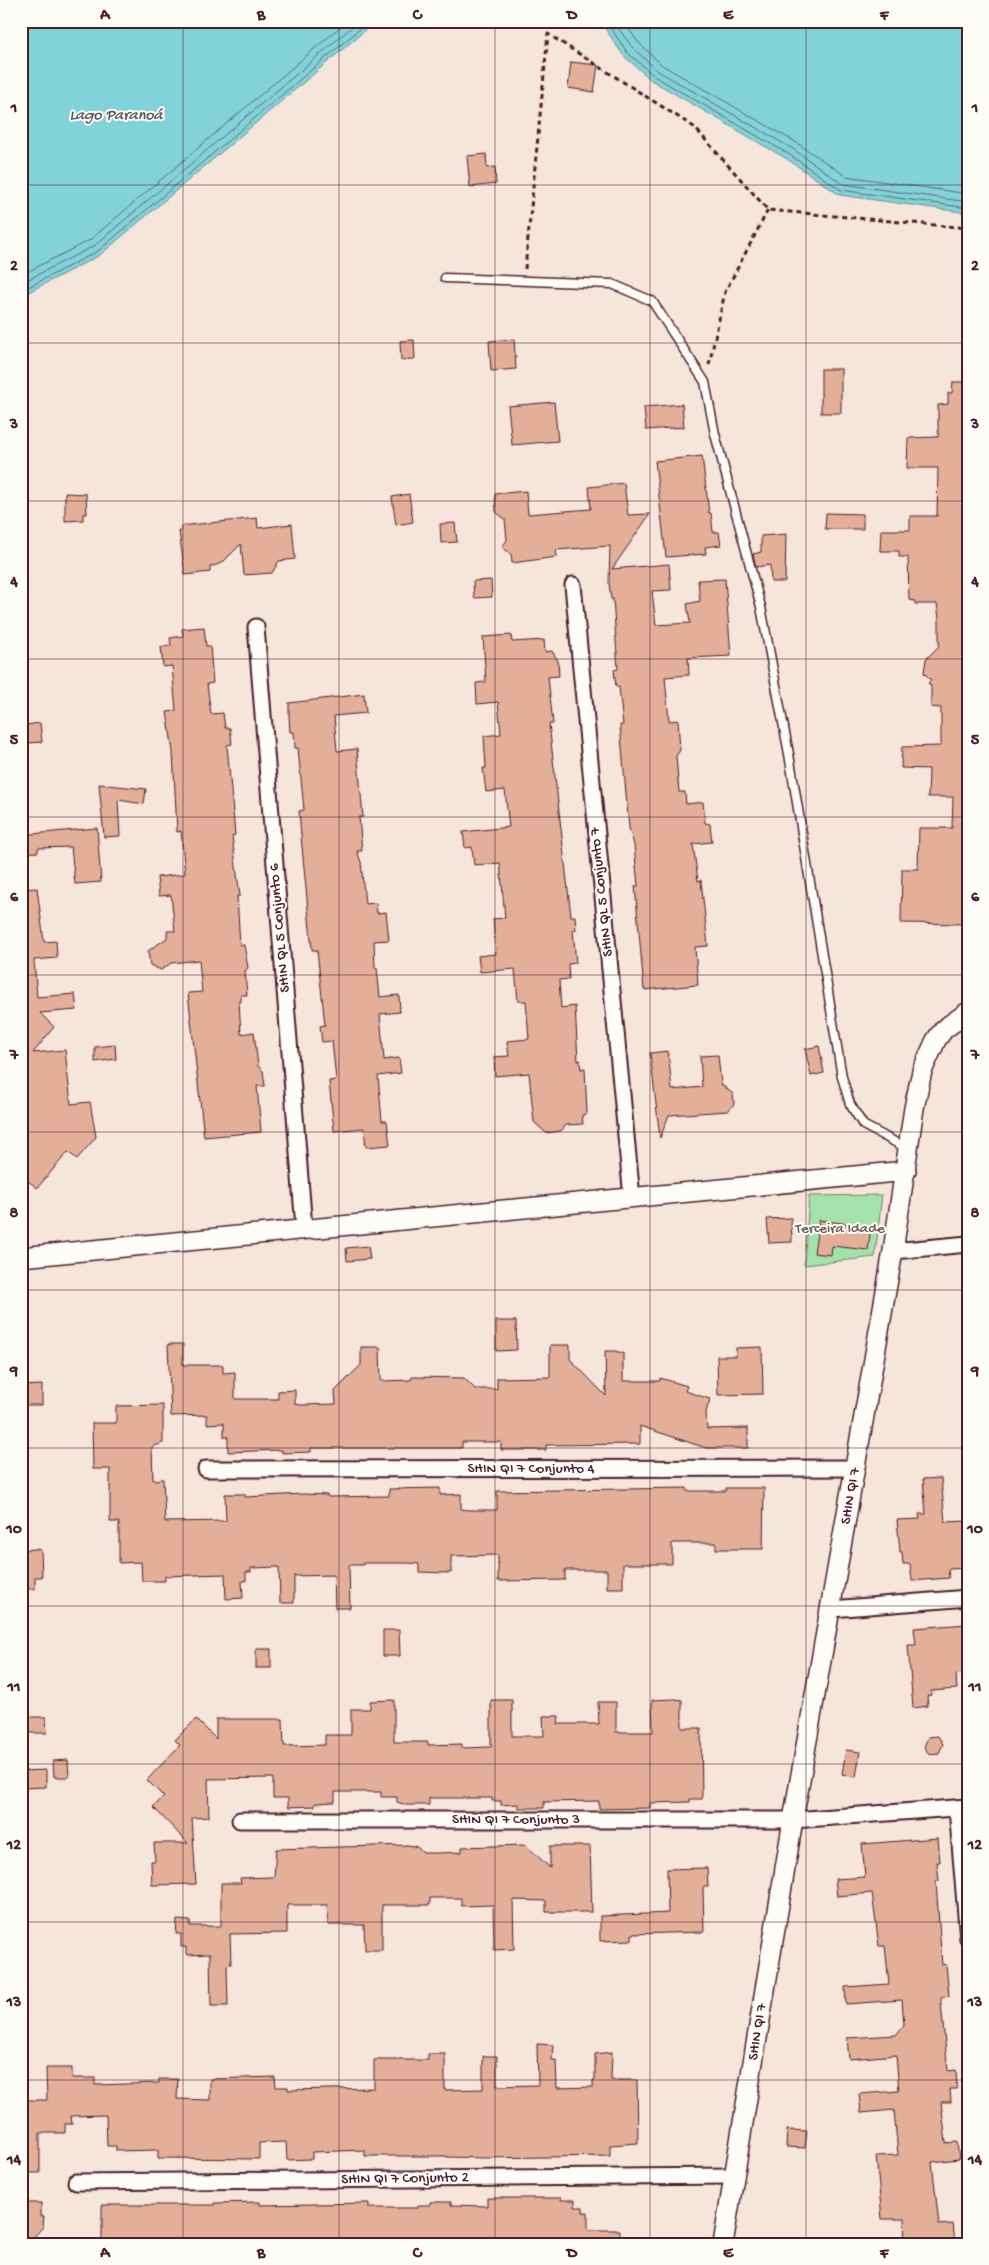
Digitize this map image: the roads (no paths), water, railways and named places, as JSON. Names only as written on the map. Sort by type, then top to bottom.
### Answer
[{"type":"street","name":"SHIN QL 5 Conjunto 7","points":[[573,585],[632,1198]]},
{"type":"street","name":"SHIN QL 5 Conjunto 6","points":[[256,627],[304,1228]]},
{"type":"street","name":"SHIN QI 7","points":[[722,2244],[793,1820],[832,1609],[894,1251],[914,1108],[922,1071],[928,1055],[944,1029],[968,1012]]},
{"type":"street","points":[[21,1257],[304,1228],[906,1172]]},
{"type":"street","points":[[894,1251],[968,1244]]},
{"type":"street","name":"SHIN QI 7 Conjunto 4","points":[[206,1469],[856,1468]]},
{"type":"street","points":[[832,1609],[968,1598]]},
{"type":"street","points":[[793,1820],[962,1807],[968,1939]]},
{"type":"street","name":"SHIN QI 7 Conjunto 3","points":[[240,1820],[793,1820]]},
{"type":"street","name":"SHIN QI 7 Conjunto 2","points":[[76,2182],[734,2176]]},
{"type":"lane","points":[[445,278],[612,284],[652,301],[705,382],[715,434],[761,607],[789,754],[842,1077],[850,1104],[863,1125],[908,1150]]},
{"type":"water","name":"Lago Paranoá","points":[[21,21],[376,21],[100,255],[21,296]]},
{"type":"water","points":[[600,21],[968,21],[968,213],[840,195],[787,159],[651,80],[623,55]]},
{"type":"park label","name":"Terceira Idade","points":[[840,1229]]}]
